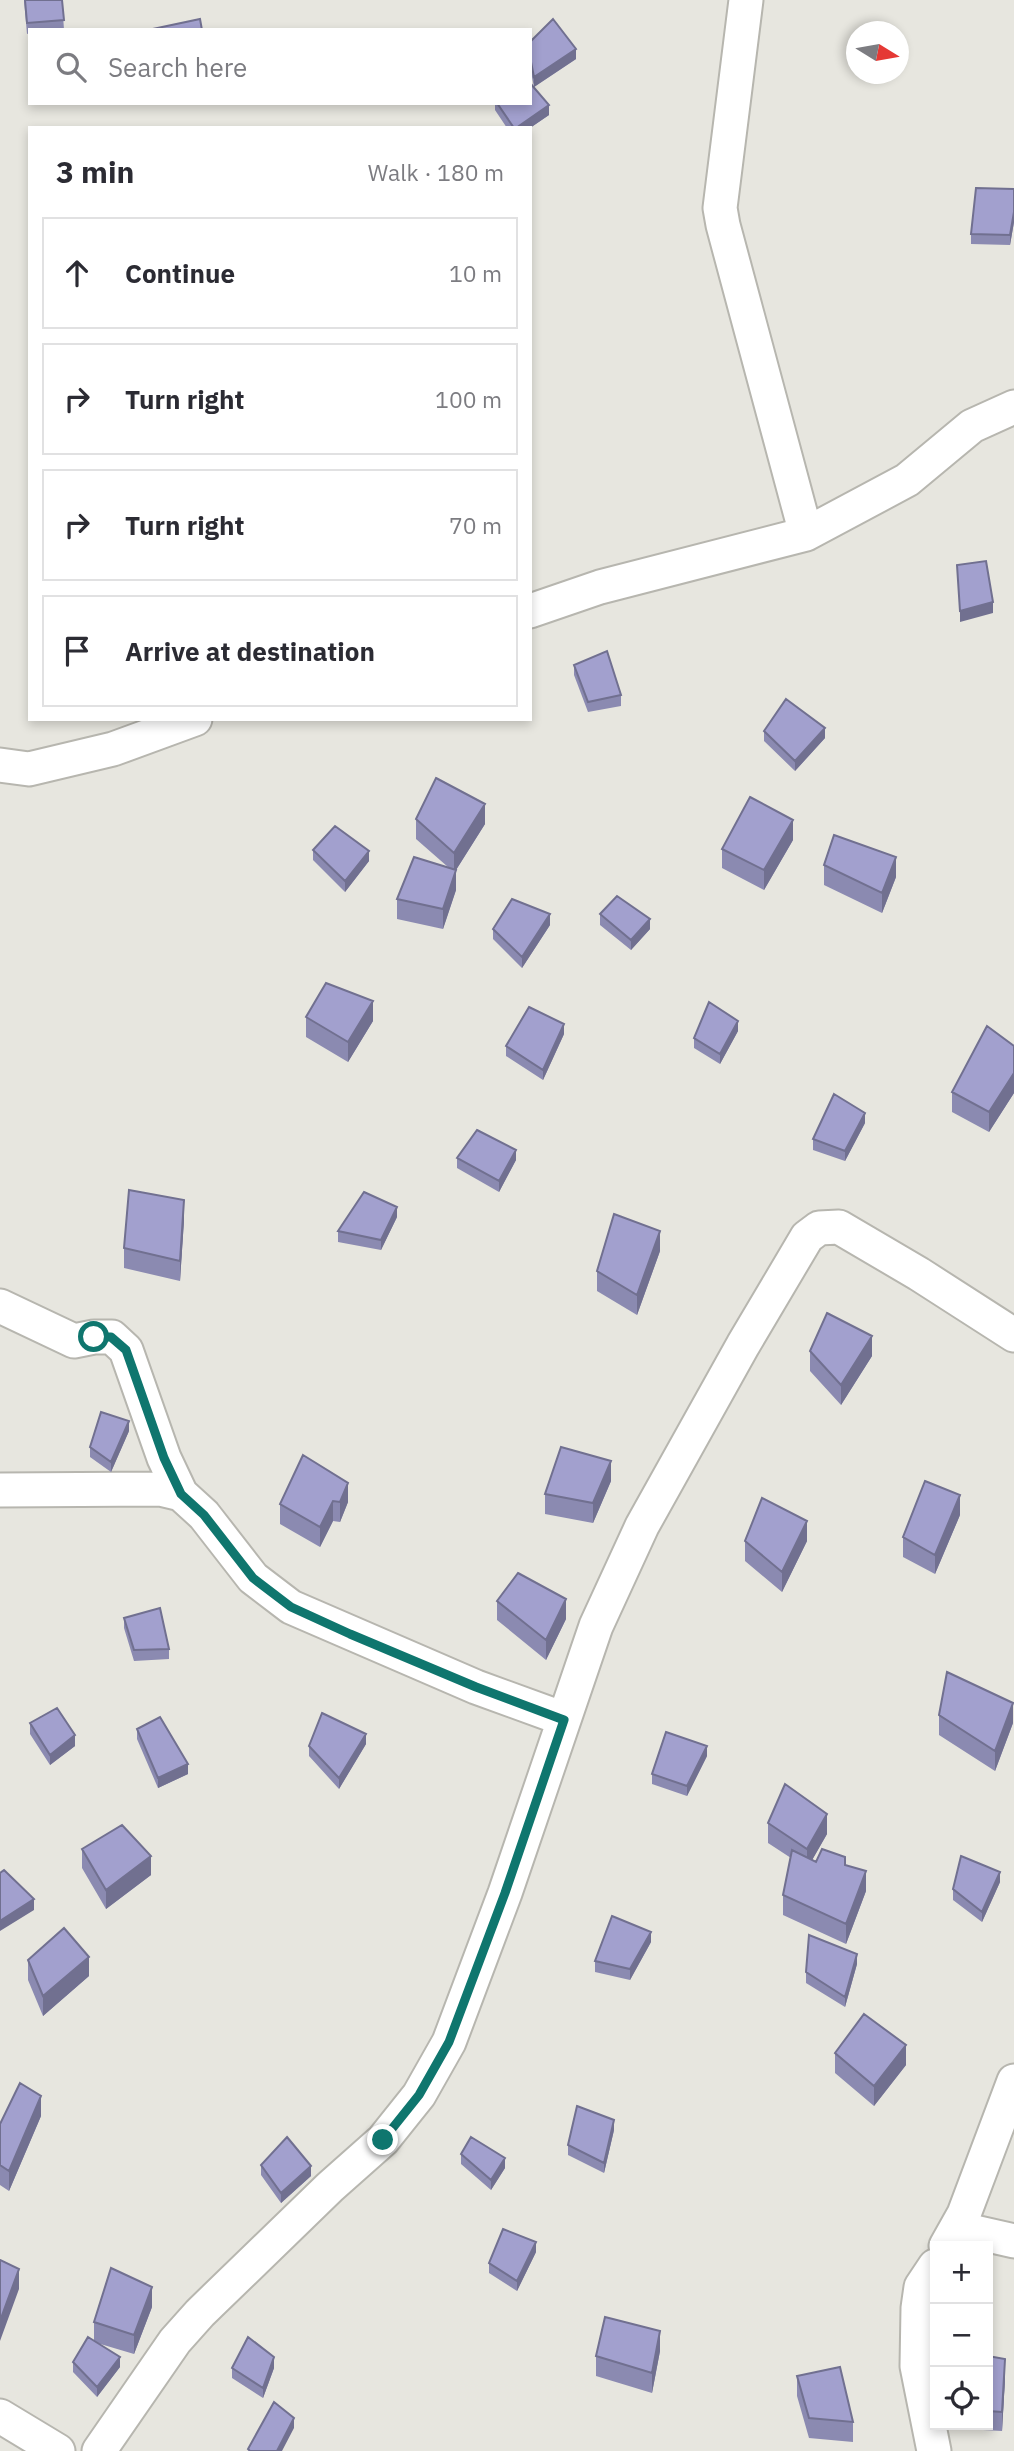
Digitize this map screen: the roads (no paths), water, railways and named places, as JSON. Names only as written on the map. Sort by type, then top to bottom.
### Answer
[{"type":"street","points":[[746,0],[720,208],[806,534]]},
{"type":"street","points":[[532,610],[600,587],[806,534],[907,480],[972,426],[1014,407]]},
{"type":"street","points":[[0,765],[29,769],[113,749],[190,721]]},
{"type":"street","points":[[99,2451],[175,2341],[200,2313],[330,2187],[383,2140],[419,2095],[449,2042],[505,1893],[596,1626],[642,1526],[807,1237],[818,1228],[839,1227],[1014,1335]]},
{"type":"street","points":[[0,1306],[74,1341],[111,1337],[126,1350],[164,1458],[181,1494],[204,1515],[253,1578],[291,1607],[476,1687],[564,1720]]},
{"type":"street","points":[[0,1490],[160,1489],[181,1494]]},
{"type":"street","points":[[1014,2081],[964,2214],[952,2237],[1014,2241]]},
{"type":"street","points":[[930,2274],[921,2287],[918,2308],[917,2366],[934,2451]]},
{"type":"street","points":[[0,2416],[58,2451]]}]
